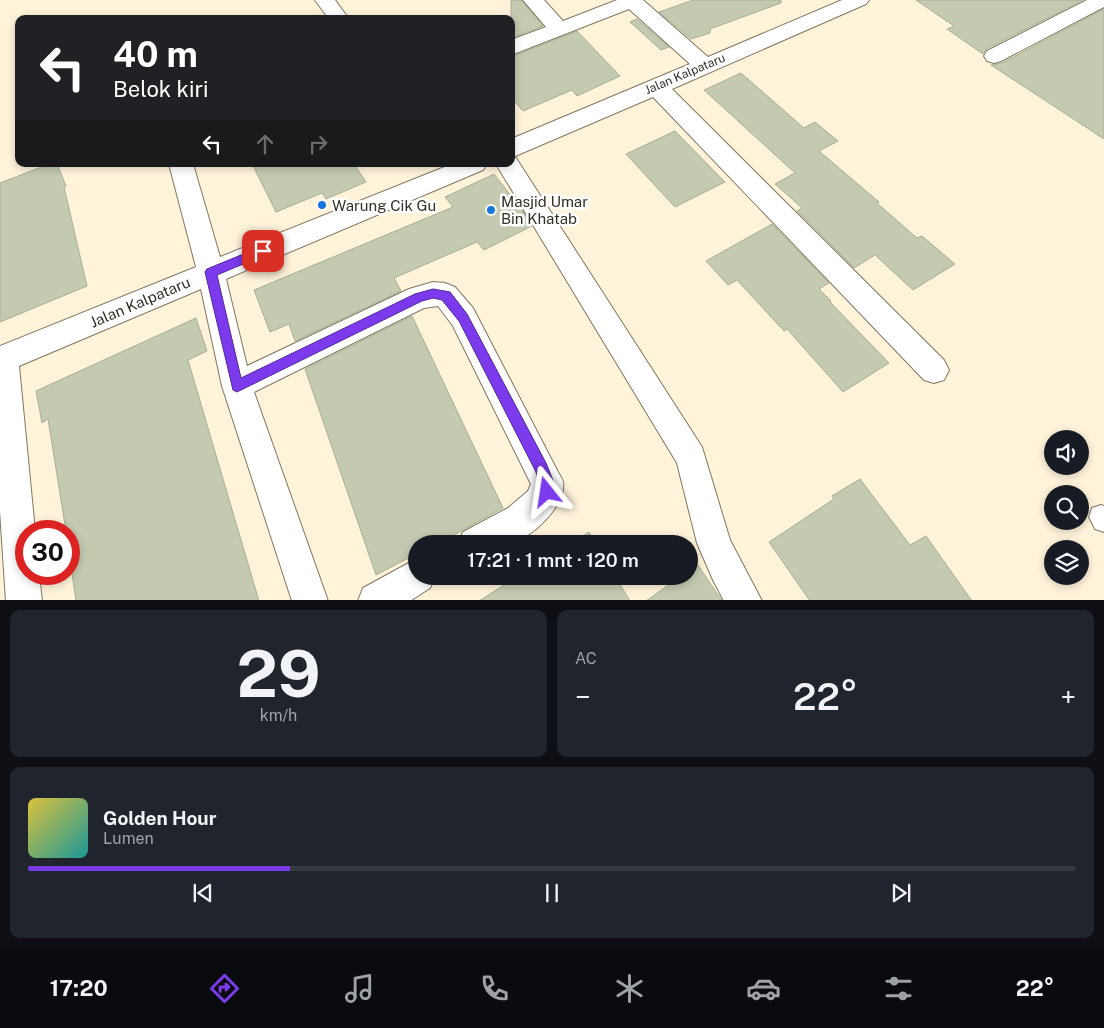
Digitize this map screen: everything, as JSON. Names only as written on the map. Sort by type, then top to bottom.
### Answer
[{"type":"street","points":[[325,0],[336,15]]},
{"type":"street","points":[[533,0],[559,29]]},
{"type":"street","points":[[515,46],[631,0],[705,66]]},
{"type":"street","points":[[812,0],[830,13]]},
{"type":"street","name":"Jalan Kalpataru","points":[[515,147],[859,0]]},
{"type":"street","points":[[994,56],[1102,0]]},
{"type":"street","points":[[656,86],[934,370]]},
{"type":"street","points":[[182,167],[211,272],[237,386],[310,600]]},
{"type":"street","name":"Jalan Kalpataru","points":[[2,359],[457,167]]},
{"type":"street","points":[[510,167],[661,406],[691,458],[714,543],[725,568],[744,600]]},
{"type":"street","points":[[237,386],[420,297],[433,294],[446,295],[463,317],[547,483],[547,492],[533,510],[490,535]]},
{"type":"street","points":[[2,359],[24,600]]},
{"type":"street","points":[[376,600],[408,582]]},
{"type":"building","points":[[511,0],[521,0],[543,26],[515,36],[515,15],[511,15]]},
{"type":"building","points":[[693,0],[781,0],[781,3],[710,29],[710,33],[691,39],[659,12]]},
{"type":"building","points":[[916,0],[1083,0],[986,49],[983,54],[947,29],[954,26]]},
{"type":"building","points":[[1104,9],[1104,139],[991,65],[1002,63]]},
{"type":"building","points":[[637,19],[669,47],[661,50],[630,22]]},
{"type":"building","points":[[577,31],[620,76],[577,96],[572,90],[523,111],[515,102],[515,55]]},
{"type":"building","points":[[741,73],[804,128],[815,122],[838,141],[819,151],[879,202],[877,203],[917,238],[922,236],[955,264],[913,290],[875,255],[854,268],[797,211],[802,208],[775,184],[795,173],[704,90]]},
{"type":"building","points":[[675,131],[725,182],[675,207],[626,154]]},
{"type":"building","points":[[41,167],[58,167],[66,186],[64,187],[87,286],[0,322],[0,183]]},
{"type":"building","points":[[254,167],[356,167],[366,182],[326,199],[322,193],[276,212]]},
{"type":"building","points":[[494,174],[532,226],[484,250],[477,242],[394,278],[401,291],[295,341],[289,324],[270,332],[254,290],[453,207],[445,197]]},
{"type":"building","points":[[772,224],[829,283],[819,289],[889,363],[843,392],[787,329],[784,331],[737,280],[728,285],[706,261]]},
{"type":"building","points":[[412,316],[503,508],[454,535],[408,535],[408,558],[376,575],[305,369]]},
{"type":"building","points":[[196,318],[207,351],[188,360],[259,600],[76,600],[74,585],[80,585],[80,520],[64,520],[48,419],[42,423],[36,391]]},
{"type":"building","points":[[860,479],[910,545],[926,536],[971,600],[809,600],[769,542],[834,499],[832,496]]},
{"type":"building","points":[[698,565],[721,600],[647,600],[668,585],[698,585]]},
{"type":"building","points":[[504,585],[620,585],[629,600],[481,600]]},
{"type":"place","name":"Warung Cik Gu","points":[[322,205]]},
{"type":"place","name":"Masjid Umar Bin Khatab","points":[[491,210]]},
{"type":"route","points":[[263,251],[211,272],[237,386],[420,297],[433,294],[446,295],[463,317],[541,468],[547,483],[547,492]]}]
